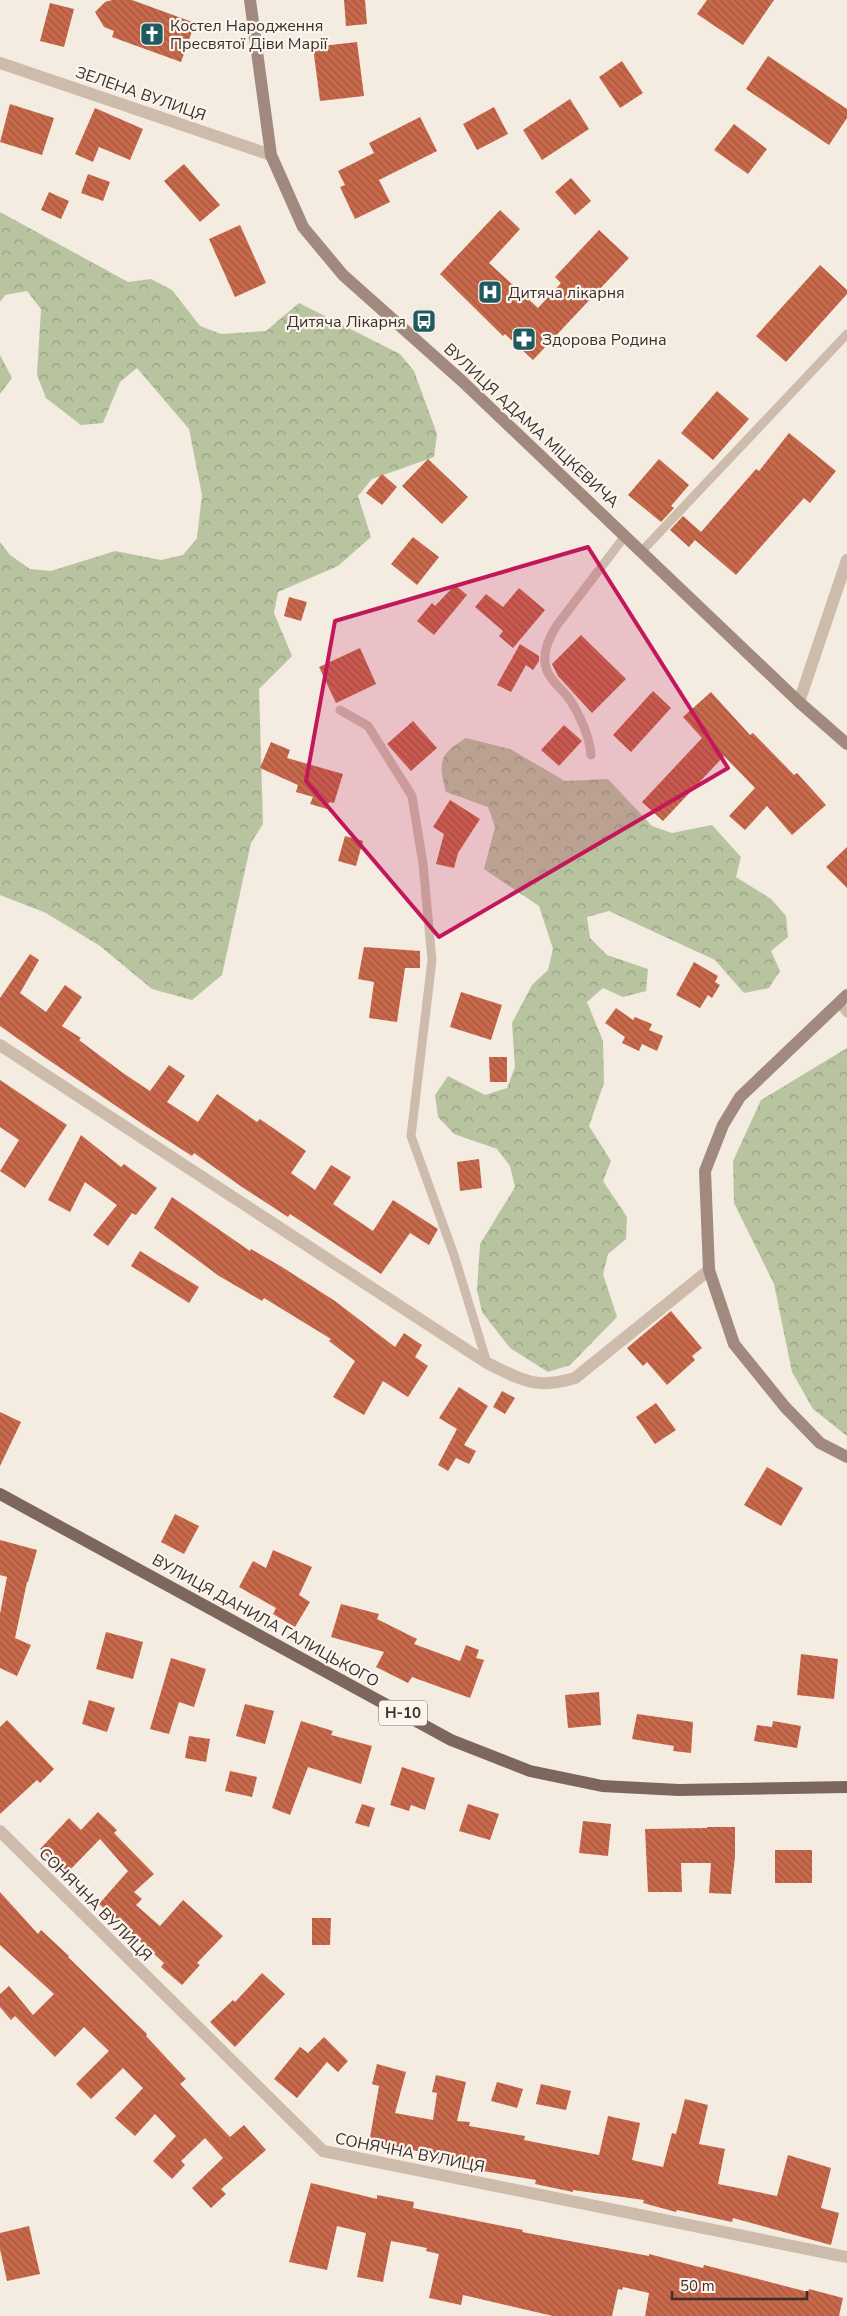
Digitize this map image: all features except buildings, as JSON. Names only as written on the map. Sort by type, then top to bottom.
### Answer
[{"type":"main road","name":"ВУЛИЦЯ ДАНИЛА ГАЛИЦЬКОГО","points":[[0,1494],[452,1740],[530,1771],[602,1786],[679,1790],[847,1787]]},
{"type":"street","name":"ВУЛИЦЯ АДАМА МІЦКЕВИЧА","points":[[250,0],[271,155],[303,227],[343,275],[462,381],[799,702],[847,744]]},
{"type":"street","name":"ЗЕЛЕНА ВУЛИЦЯ","points":[[0,63],[271,155]]},
{"type":"street","points":[[799,702],[847,560]]},
{"type":"street","points":[[844,1004],[740,1097],[723,1125],[705,1171],[709,1270],[734,1344],[784,1407],[820,1443],[847,1457]]},
{"type":"street","points":[[0,1045],[487,1363],[528,1383],[554,1384],[575,1378],[709,1270]]},
{"type":"street","name":"СОНЯЧНА ВУЛИЦЯ","points":[[0,1831],[323,2151],[847,2257]]},
{"type":"lane","points":[[641,552],[847,334]]},
{"type":"lane","points":[[590,755],[590,745],[571,701],[548,673],[546,651],[548,639],[625,536]]},
{"type":"lane","points":[[340,710],[368,726],[412,796],[423,864],[432,960],[411,1136],[454,1255],[487,1363]]},
{"type":"highlighted area","points":[[588,547],[728,768],[439,937],[306,781],[335,621]]},
{"type":"green space","points":[[0,212],[128,282],[151,279],[172,290],[200,326],[221,334],[266,331],[299,303],[400,354],[414,371],[437,434],[434,457],[372,479],[358,496],[371,537],[338,566],[278,592],[274,613],[292,656],[259,689],[263,824],[251,843],[222,975],[192,1000],[152,989],[100,946],[46,913],[0,895],[0,542],[10,555],[30,569],[51,571],[115,551],[161,560],[183,555],[197,538],[202,495],[189,429],[137,368],[120,382],[103,423],[81,425],[46,398],[37,375],[41,309],[27,291],[5,295],[0,302]]},
{"type":"green space","points":[[0,355],[12,378],[0,394]]},
{"type":"green space","points":[[466,738],[510,749],[565,781],[608,779],[652,826],[672,833],[712,825],[741,857],[736,877],[771,899],[786,916],[788,937],[771,951],[780,971],[769,988],[744,993],[715,960],[609,911],[587,917],[590,938],[607,955],[648,969],[646,991],[623,997],[603,988],[587,1002],[603,1041],[604,1083],[589,1126],[611,1161],[603,1181],[627,1217],[626,1239],[608,1254],[603,1274],[617,1317],[570,1365],[548,1372],[510,1348],[482,1312],[477,1290],[480,1244],[515,1187],[510,1166],[497,1149],[454,1134],[438,1117],[435,1095],[448,1076],[485,1095],[507,1088],[515,1067],[512,1023],[532,985],[548,970],[553,949],[539,906],[484,869],[495,827],[488,807],[446,792],[442,773],[443,760],[450,749]]},
{"type":"green space","points":[[847,1048],[847,1436],[813,1409],[792,1372],[774,1284],[734,1203],[733,1161],[761,1100]]},
{"type":"place","name":"Костел Народження Пресвятої Діви Марії","points":[[152,34]]},
{"type":"place","name":"Дитяча лікарня","points":[[490,292]]},
{"type":"place","name":"Дитяча Лікарня","points":[[424,321]]},
{"type":"place","name":"Здорова Родина","points":[[524,339]]}]
